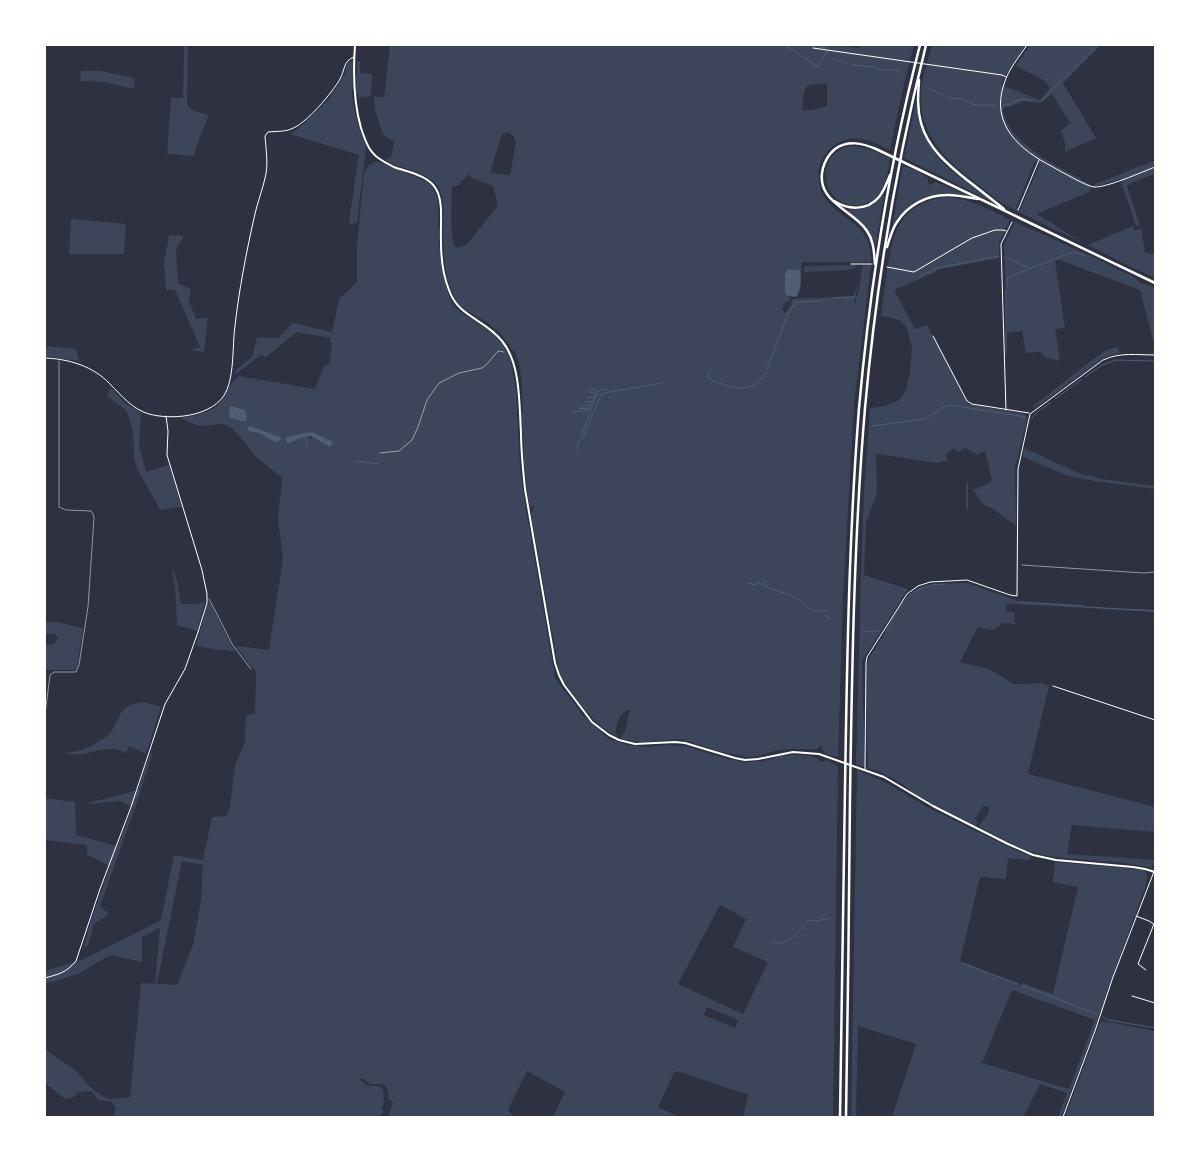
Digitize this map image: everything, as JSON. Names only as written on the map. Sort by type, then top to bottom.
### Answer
[{"type":"highway","points":[[840,1117],[846,690],[851,530],[860,406],[876,259],[892,170],[920,45]]},
{"type":"highway","points":[[846,1117],[856,550],[865,406],[884,254],[903,146],[926,45]]},
{"type":"highway","points":[[920,69],[919,113],[922,128],[929,142],[940,157],[950,166],[1009,213]]},
{"type":"highway","points":[[876,259],[873,245],[866,230],[857,220],[836,205],[825,190],[822,174],[827,158],[834,150],[846,144],[865,144],[883,152],[1155,283]]},
{"type":"highway","points":[[832,200],[843,206],[855,208],[873,203],[884,191],[892,170]]},
{"type":"highway","points":[[884,254],[898,221],[918,202],[937,195],[955,195],[981,200]]},
{"type":"street","points":[[355,45],[354,96],[368,146],[374,155],[386,163],[422,177],[436,187],[440,206],[442,264],[449,292],[458,307],[495,332],[510,353],[518,386],[525,489],[555,663],[564,685],[592,722],[619,740],[635,744],[685,743],[745,760],[793,752],[819,754],[890,780],[933,806],[1008,844],[1033,854],[1056,860],[1134,867],[1155,871],[1136,916],[1063,1117]]},
{"type":"street","points":[[1027,45],[1006,78],[1001,100],[1000,111],[1003,121],[1013,138],[1039,160],[1093,188],[1120,181],[1155,167]]},
{"type":"street","points":[[813,48],[817,47],[1002,75],[1006,78]]},
{"type":"street","points":[[45,358],[80,364],[109,383],[126,401],[149,414],[166,416],[191,415],[208,409],[218,402],[230,381],[238,300],[254,216],[266,174],[266,133],[286,131],[297,126],[326,99],[342,77],[345,64],[354,57]]},
{"type":"street","points":[[1018,210],[1039,160]]},
{"type":"street","points":[[1006,410],[1001,244],[1012,222]]},
{"type":"street","points":[[886,267],[914,272],[972,238],[995,230],[1007,232]]},
{"type":"street","points":[[851,264],[872,264]]},
{"type":"street","points":[[933,336],[967,401],[972,404],[1030,414]]},
{"type":"street","points":[[864,769],[866,663],[908,594],[918,586],[930,582],[967,580],[1017,596],[1018,469],[1030,414],[1103,360],[1120,355],[1155,355]]},
{"type":"street","points":[[45,978],[69,970],[76,961],[165,704],[190,658],[205,611],[207,594],[202,570],[167,455],[168,431],[166,416]]},
{"type":"street","points":[[1053,686],[1155,720]]},
{"type":"street","points":[[1136,916],[1154,925],[1138,964],[1146,970]]},
{"type":"street","points":[[1132,996],[1155,1003]]},
{"type":"lane","points":[[45,715],[52,673],[76,672],[80,665],[88,607],[94,518],[91,511],[66,510],[59,507],[59,359]]},
{"type":"lane","points":[[207,599],[210,600],[214,607],[232,644],[251,669]]},
{"type":"path","points":[[380,453],[399,450],[412,440],[427,400],[438,383],[459,373],[482,368],[499,351],[510,353]]},
{"type":"path","points":[[1018,565],[1155,572]]},
{"type":"shaded area","points":[[184,45],[188,45],[187,105],[194,111],[209,115],[194,156],[167,154],[171,98],[183,98]]},
{"type":"shaded area","points":[[390,45],[836,45],[858,48],[860,45],[914,45],[890,150],[876,143],[852,139],[836,144],[824,156],[820,164],[819,182],[823,194],[838,212],[857,226],[865,235],[870,247],[871,262],[802,262],[801,284],[797,297],[800,270],[787,269],[788,296],[790,298],[789,302],[786,302],[782,309],[785,313],[793,299],[853,296],[857,286],[859,271],[855,303],[863,265],[871,265],[854,405],[843,599],[838,757],[825,753],[822,746],[819,746],[817,749],[787,749],[748,757],[722,752],[681,739],[641,742],[621,739],[621,734],[624,735],[630,710],[621,715],[615,733],[618,734],[616,736],[601,726],[585,710],[571,691],[558,666],[531,514],[534,507],[529,505],[521,412],[523,412],[522,381],[517,358],[506,340],[498,332],[485,321],[463,308],[452,293],[444,253],[443,201],[441,194],[438,187],[429,178],[385,160],[391,157],[394,142],[383,135],[375,110],[374,97],[384,97]],"holes":[[[827,83],[827,106],[802,111],[804,92],[808,85]],[[508,132],[513,135],[516,143],[510,175],[490,173],[502,134]],[[469,174],[472,178],[493,186],[498,206],[466,245],[462,247],[455,247],[452,233],[452,186],[457,186]]]},
{"type":"shaded area","points":[[932,45],[1026,45],[1001,85],[1040,100],[1050,88],[1045,81],[1016,66],[1030,45],[1101,45],[1063,83],[1096,138],[1065,152],[1065,143],[1061,131],[1070,123],[1052,94],[1041,103],[1023,101],[1003,108],[1006,121],[1025,144],[1052,163],[1091,185],[1089,192],[1037,214],[1083,243],[1000,202],[957,167],[940,150],[927,130],[921,105],[922,82]],"holes":[[[1035,161],[1040,164],[1020,210],[1016,208]]]},
{"type":"shaded area","points":[[350,61],[353,62],[352,97],[358,125],[366,147],[357,223],[350,224],[349,220],[359,155],[290,134],[298,129],[329,99],[346,72]]},
{"type":"shaded area","points":[[357,61],[360,61],[360,73],[372,74],[371,96],[358,98],[359,94],[356,93]]},
{"type":"shaded area","points":[[81,71],[101,71],[135,78],[134,89],[104,82],[80,81]]},
{"type":"shaded area","points":[[916,101],[918,118],[922,129],[929,144],[939,158],[950,170],[994,203],[904,158]]},
{"type":"shaded area","points":[[852,146],[872,150],[890,159],[884,186],[875,198],[865,204],[853,205],[843,203],[829,189],[826,179],[826,169],[830,159],[840,150]]},
{"type":"shaded area","points":[[1155,161],[1155,174],[1127,186],[1140,225],[1136,226],[1120,179],[1095,186],[1095,184]]},
{"type":"shaded area","points":[[380,162],[430,184],[437,196],[442,271],[453,305],[459,311],[492,332],[503,345],[510,358],[516,389],[523,491],[555,678],[580,713],[608,738],[627,745],[650,747],[666,745],[685,746],[725,758],[747,762],[764,761],[781,756],[804,755],[817,758],[819,761],[824,762],[826,760],[838,766],[833,1117],[743,1117],[748,1095],[677,1071],[674,1073],[658,1107],[679,1117],[553,1117],[565,1092],[527,1071],[508,1110],[514,1117],[508,1115],[505,1117],[388,1117],[393,1102],[389,1100],[386,1086],[370,1084],[363,1078],[360,1080],[365,1086],[382,1087],[384,1095],[383,1113],[379,1117],[114,1117],[116,1109],[112,1102],[99,1100],[91,1091],[78,1092],[74,1097],[65,1099],[45,1083],[45,1047],[50,1053],[74,1069],[94,1091],[109,1099],[130,1097],[141,983],[177,985],[193,945],[201,900],[203,865],[182,861],[157,983],[155,983],[160,928],[142,937],[142,962],[110,955],[78,974],[45,984],[45,971],[84,959],[161,920],[174,855],[203,860],[212,817],[226,816],[230,807],[235,765],[245,742],[246,715],[255,714],[256,672],[237,648],[238,646],[269,650],[283,558],[278,520],[282,478],[255,456],[232,428],[223,424],[199,426],[182,419],[182,417],[192,416],[212,409],[222,401],[231,384],[239,376],[315,389],[324,366],[329,364],[331,338],[297,332],[266,357],[261,355],[237,373],[235,371],[252,357],[257,337],[278,338],[293,323],[332,332],[339,299],[357,282],[357,245],[364,173],[368,166]],"holes":[[[310,432],[314,433],[332,443],[330,446],[310,437],[297,440],[288,437]],[[720,905],[746,919],[733,947],[768,962],[743,1014],[678,984]],[[707,1007],[738,1020],[735,1028],[704,1015]]]},
{"type":"shaded area","points":[[903,166],[913,169],[928,178],[930,185],[936,182],[970,196],[936,194],[921,199],[906,209],[892,227]]},
{"type":"shaded area","points":[[884,194],[876,244],[864,226],[848,212],[849,209],[860,209],[869,206]]},
{"type":"shaded area","points":[[943,197],[962,199],[1010,220],[999,243],[999,258],[936,270],[936,272],[894,290],[915,329],[927,325],[968,404],[1025,414],[1027,420],[1015,468],[1016,526],[992,508],[984,505],[973,490],[992,480],[985,451],[978,455],[966,448],[959,452],[954,448],[945,455],[948,460],[938,463],[876,454],[877,493],[866,523],[864,575],[908,589],[862,661],[865,764],[863,767],[856,765],[864,491],[870,408],[886,406],[899,400],[906,390],[912,347],[906,326],[900,320],[881,316],[887,270],[892,243],[901,222],[917,207],[928,201]]},
{"type":"shaded area","points":[[71,219],[126,224],[124,254],[69,254]]},
{"type":"shaded area","points":[[1015,222],[1087,254],[1155,288],[1155,348],[1140,290],[1059,260],[1055,261],[1065,328],[1055,329],[1060,361],[1047,358],[1040,352],[1026,353],[1022,331],[1007,333],[1004,245]]},
{"type":"shaded area","points":[[1133,226],[1135,231],[1141,228],[1145,253],[1155,254],[1155,278],[1088,245]]},
{"type":"shaded area","points":[[169,235],[184,236],[176,249],[178,283],[191,289],[189,301],[196,319],[208,318],[204,352],[191,350],[200,347],[175,290],[166,290],[164,264]]},
{"type":"shaded area","points":[[855,265],[856,267],[850,270],[804,272],[805,266]]},
{"type":"shaded area","points":[[787,269],[800,270],[799,291],[796,297],[788,296],[785,293]]},
{"type":"shaded area","points":[[45,346],[76,349],[79,361],[45,356]]},
{"type":"shaded area","points":[[1117,347],[1120,353],[1102,359],[1035,408],[1033,406],[1104,351]]},
{"type":"shaded area","points":[[111,388],[125,403],[141,413],[139,445],[146,472],[169,465],[182,507],[160,510],[134,459],[133,430],[126,410],[107,396]]},
{"type":"shaded area","points":[[230,406],[245,410],[246,421],[230,418]]},
{"type":"shaded area","points":[[250,426],[281,439],[278,442],[270,440],[259,433],[247,430]]},
{"type":"shaded area","points":[[310,432],[333,442],[330,447],[311,436],[289,443],[285,439],[287,437]]},
{"type":"shaded area","points":[[1024,448],[1083,475],[1155,486],[1155,489],[1095,481],[1063,474],[1023,457]]},
{"type":"shaded area","points":[[171,565],[177,580],[181,604],[205,602],[197,631],[177,625],[175,586]]},
{"type":"shaded area","points":[[967,583],[1021,602],[1155,610],[1155,612],[1006,605],[1007,612],[1014,612],[1015,624],[1003,623],[993,630],[978,627],[960,662],[989,669],[1014,684],[1042,683],[1049,686],[1028,774],[1155,807],[1155,832],[1072,825],[1067,854],[1155,860],[1152,868],[1122,863],[1062,858],[1026,850],[979,827],[987,816],[989,807],[983,806],[975,819],[978,822],[976,826],[914,794],[901,783],[868,768],[866,703],[867,665],[869,658],[909,595],[919,588],[931,584]]},
{"type":"shaded area","points":[[208,603],[210,603],[235,651],[196,646]]},
{"type":"shaded area","points":[[45,622],[57,622],[83,628],[77,668],[74,670],[45,670],[45,644],[52,645],[58,637],[55,634],[45,634]]},
{"type":"shaded area","points":[[143,702],[161,707],[146,754],[129,746],[126,753],[104,749],[82,754],[63,753],[83,750],[97,743],[109,734],[125,709],[135,703]]},
{"type":"shaded area","points":[[151,751],[152,755],[136,805],[100,906],[109,914],[94,924],[88,945],[84,947],[90,923],[110,867],[87,854],[87,845],[45,840],[45,798],[75,802],[76,835],[117,846],[133,807],[120,801],[88,803],[138,790]]},
{"type":"shaded area","points":[[857,770],[883,781],[929,808],[1031,856],[1029,860],[1008,858],[1006,879],[980,877],[960,961],[1020,985],[1022,983],[1053,994],[1078,887],[1053,882],[1055,862],[1125,868],[1146,872],[1146,885],[1095,1030],[1061,1117],[1058,1117],[1067,1093],[1040,1084],[1023,1117],[892,1117],[916,1044],[858,1026],[856,1117],[851,1117]],"holes":[[[1012,990],[1095,1020],[1069,1089],[982,1063]]]},
{"type":"shaded area","points":[[1100,1022],[1155,1031],[1155,1117],[1065,1117]]},
{"type":"waterway","points":[[785,45],[817,67],[827,51]]},
{"type":"waterway","points":[[1040,102],[1098,45]]},
{"type":"waterway","points":[[819,47],[826,48]]},
{"type":"waterway","points":[[831,56],[835,60],[842,60],[846,64]]},
{"type":"waterway","points":[[853,65],[873,67],[880,70],[897,70],[901,73]]},
{"type":"waterway","points":[[929,89],[950,98],[962,99],[975,105],[996,105]]},
{"type":"waterway","points":[[1003,105],[1019,100],[1032,101]]},
{"type":"waterway","points":[[1007,287],[1007,278],[1072,252],[1084,255]]},
{"type":"waterway","points":[[919,277],[937,268],[999,256]]},
{"type":"waterway","points":[[1004,257],[1030,268]]},
{"type":"waterway","points":[[1006,290],[1006,354]]},
{"type":"waterway","points":[[834,298],[855,297]]},
{"type":"waterway","points":[[767,369],[788,314],[796,302],[822,301]]},
{"type":"waterway","points":[[1085,377],[1102,365],[1116,360],[1153,361]]},
{"type":"waterway","points":[[709,371],[709,379],[727,386],[740,388],[752,386],[765,373]]},
{"type":"waterway","points":[[1055,399],[1081,380]]},
{"type":"waterway","points":[[583,438],[601,395],[662,383]]},
{"type":"waterway","points":[[589,388],[598,391]]},
{"type":"waterway","points":[[576,450],[597,393],[600,390],[607,389]]},
{"type":"waterway","points":[[587,390],[596,395]]},
{"type":"waterway","points":[[586,398],[595,397]]},
{"type":"waterway","points":[[585,402],[594,401]]},
{"type":"waterway","points":[[1032,418],[1050,403]]},
{"type":"waterway","points":[[579,407],[591,405]]},
{"type":"waterway","points":[[872,426],[925,419],[945,406],[950,405],[1026,417]]},
{"type":"waterway","points":[[578,409],[590,408]]},
{"type":"waterway","points":[[573,412],[589,410]]},
{"type":"waterway","points":[[305,438],[308,447]]},
{"type":"waterway","points":[[355,461],[379,464]]},
{"type":"waterway","points":[[967,483],[967,509]]},
{"type":"waterway","points":[[762,578],[767,586]]},
{"type":"waterway","points":[[747,584],[755,585],[759,583],[796,598],[813,611],[824,611]]},
{"type":"waterway","points":[[886,631],[908,597],[914,592],[932,585],[945,584]]},
{"type":"waterway","points":[[1021,602],[1082,606]]},
{"type":"waterway","points":[[1087,607],[1155,611]]},
{"type":"waterway","points":[[825,615],[830,619]]},
{"type":"waterway","points":[[862,632],[880,631]]},
{"type":"waterway","points":[[770,942],[783,943],[788,941],[809,920],[817,921],[830,918]]},
{"type":"waterway","points":[[962,963],[1018,984]]},
{"type":"waterway","points":[[1023,986],[1097,1014]]},
{"type":"waterway","points":[[1103,1017],[1108,1020],[1155,1028]]}]
